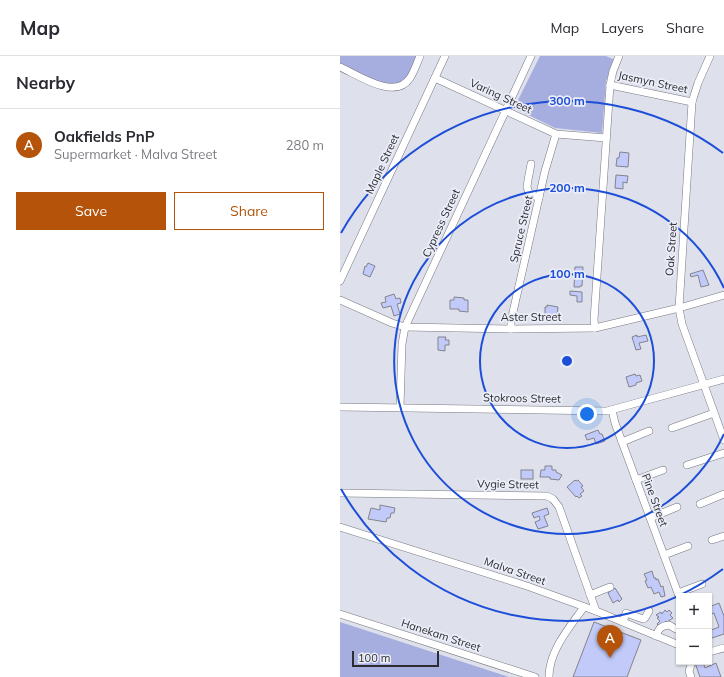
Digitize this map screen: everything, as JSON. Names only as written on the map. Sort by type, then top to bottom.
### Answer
[{"type":"street","points":[[340,67],[380,85],[389,88],[398,88],[410,79],[420,56]]},
{"type":"street","name":"Maple Street","points":[[340,281],[445,56]]},
{"type":"street","name":"Cypress Street","points":[[400,407],[402,344],[405,327],[531,56]]},
{"type":"street","points":[[595,328],[594,320],[610,84],[619,56]]},
{"type":"street","name":"Oak Street","points":[[710,56],[698,83],[692,102],[679,308],[682,324],[724,440]]},
{"type":"street","name":"Varing Street","points":[[434,78],[556,134],[606,138]]},
{"type":"street","name":"Jasmyn Street","points":[[610,84],[692,102]]},
{"type":"street","name":"Spruce Street","points":[[511,329],[511,321],[545,171],[556,134]]},
{"type":"street","points":[[531,164],[527,187],[529,193],[539,198]]},
{"type":"street","name":"Aster Street","points":[[340,300],[392,323],[405,327],[511,329],[595,328],[679,308],[724,295]]},
{"type":"street","name":"Stokroos Street","points":[[340,407],[612,410],[724,379]]},
{"type":"street","name":"Pine Street","points":[[612,410],[615,423],[678,593]]},
{"type":"street","points":[[672,428],[714,413]]},
{"type":"street","points":[[622,442],[649,431]]},
{"type":"street","points":[[687,465],[724,453]]},
{"type":"street","points":[[636,480],[663,470]]},
{"type":"street","name":"Vygie Street","points":[[340,493],[547,496],[553,499],[559,507],[596,611]]},
{"type":"street","points":[[700,504],[724,494]]},
{"type":"street","points":[[650,518],[677,507]]},
{"type":"street","name":"Malva Street","points":[[340,527],[520,583],[596,611],[676,644]]},
{"type":"street","points":[[712,540],[724,536]]},
{"type":"street","points":[[664,555],[688,546]]},
{"type":"street","points":[[680,593],[702,584]]},
{"type":"street","points":[[590,595],[610,587]]},
{"type":"street","points":[[549,677],[550,661],[557,647],[584,607]]},
{"type":"street","points":[[623,622],[626,614],[643,619],[649,611]]},
{"type":"street","name":"Hanekam Street","points":[[340,614],[536,677]]},
{"type":"street","points":[[656,636],[658,629],[661,627],[669,625],[676,628]]},
{"type":"street","points":[[712,651],[724,648]]},
{"type":"street","points":[[691,665],[691,677]]},
{"type":"shaded area","points":[[340,56],[417,56],[408,76],[397,84],[390,85],[373,80],[340,64]]},
{"type":"shaded area","points":[[540,56],[606,56],[615,60],[606,81],[602,133],[555,128],[514,108]]},
{"type":"shaded area","points":[[340,622],[509,677],[340,677]]},
{"type":"building","points":[[620,152],[629,153],[628,167],[616,166],[617,158],[619,158]]},
{"type":"building","points":[[616,175],[628,176],[627,183],[623,182],[623,189],[615,188]]},
{"type":"building","points":[[368,263],[375,266],[370,277],[363,274],[365,266],[366,267]]},
{"type":"building","points":[[575,267],[583,267],[582,286],[580,287],[574,287]]},
{"type":"building","points":[[703,270],[709,285],[701,287],[698,275],[691,277],[690,274]]},
{"type":"building","points":[[570,291],[582,292],[582,302],[577,302],[577,296],[570,295]]},
{"type":"building","points":[[394,294],[396,299],[400,298],[401,303],[397,304],[400,314],[394,316],[391,306],[383,308],[381,303],[386,302],[385,297]]},
{"type":"building","points":[[454,297],[468,300],[468,312],[459,311],[459,309],[450,309],[450,300],[454,300]]},
{"type":"building","points":[[547,305],[558,307],[557,315],[545,315],[545,307],[547,307]]},
{"type":"building","points":[[637,335],[637,337],[646,335],[648,341],[639,343],[641,349],[636,350],[632,337]]},
{"type":"building","points":[[438,337],[446,337],[445,340],[449,340],[449,345],[445,345],[445,351],[438,350]]},
{"type":"building","points":[[635,374],[636,376],[640,375],[642,381],[629,387],[626,377]]},
{"type":"building","points":[[598,430],[600,434],[602,434],[605,441],[596,444],[594,438],[587,440],[585,435]]},
{"type":"building","points":[[545,466],[552,466],[552,470],[556,470],[556,472],[562,475],[559,480],[550,479],[550,477],[540,477],[541,470],[545,470]]},
{"type":"building","points":[[521,470],[533,470],[533,479],[521,479]]},
{"type":"building","points":[[575,480],[578,480],[583,486],[581,487],[584,491],[580,494],[582,496],[579,498],[577,496],[576,497],[567,487]]},
{"type":"building","points":[[380,505],[395,508],[394,513],[391,513],[390,518],[387,518],[386,522],[368,519],[371,508],[380,510]]},
{"type":"building","points":[[547,508],[549,514],[544,516],[548,526],[538,529],[535,522],[540,520],[539,516],[534,518],[532,513]]},
{"type":"building","points":[[652,571],[654,578],[656,578],[656,580],[658,579],[661,587],[663,586],[665,596],[661,597],[659,592],[654,594],[651,587],[648,588],[645,581],[647,580],[644,574]]},
{"type":"building","points":[[615,588],[622,599],[619,602],[618,600],[613,603],[608,593]]},
{"type":"building","points":[[719,603],[724,616],[724,634],[712,638],[712,630],[719,627],[714,613],[712,614],[712,606]]},
{"type":"building","points":[[665,610],[667,612],[669,610],[672,613],[670,615],[673,618],[667,622],[666,621],[660,627],[657,624],[660,621],[657,618],[659,617],[656,615],[661,612],[662,614]]},
{"type":"building","points":[[594,622],[641,640],[627,677],[573,677]]},
{"type":"building","points":[[716,663],[721,677],[700,677],[696,665],[704,665],[705,668]]},
{"type":"place","name":"Oakfields PnP","points":[[610,658]]}]
